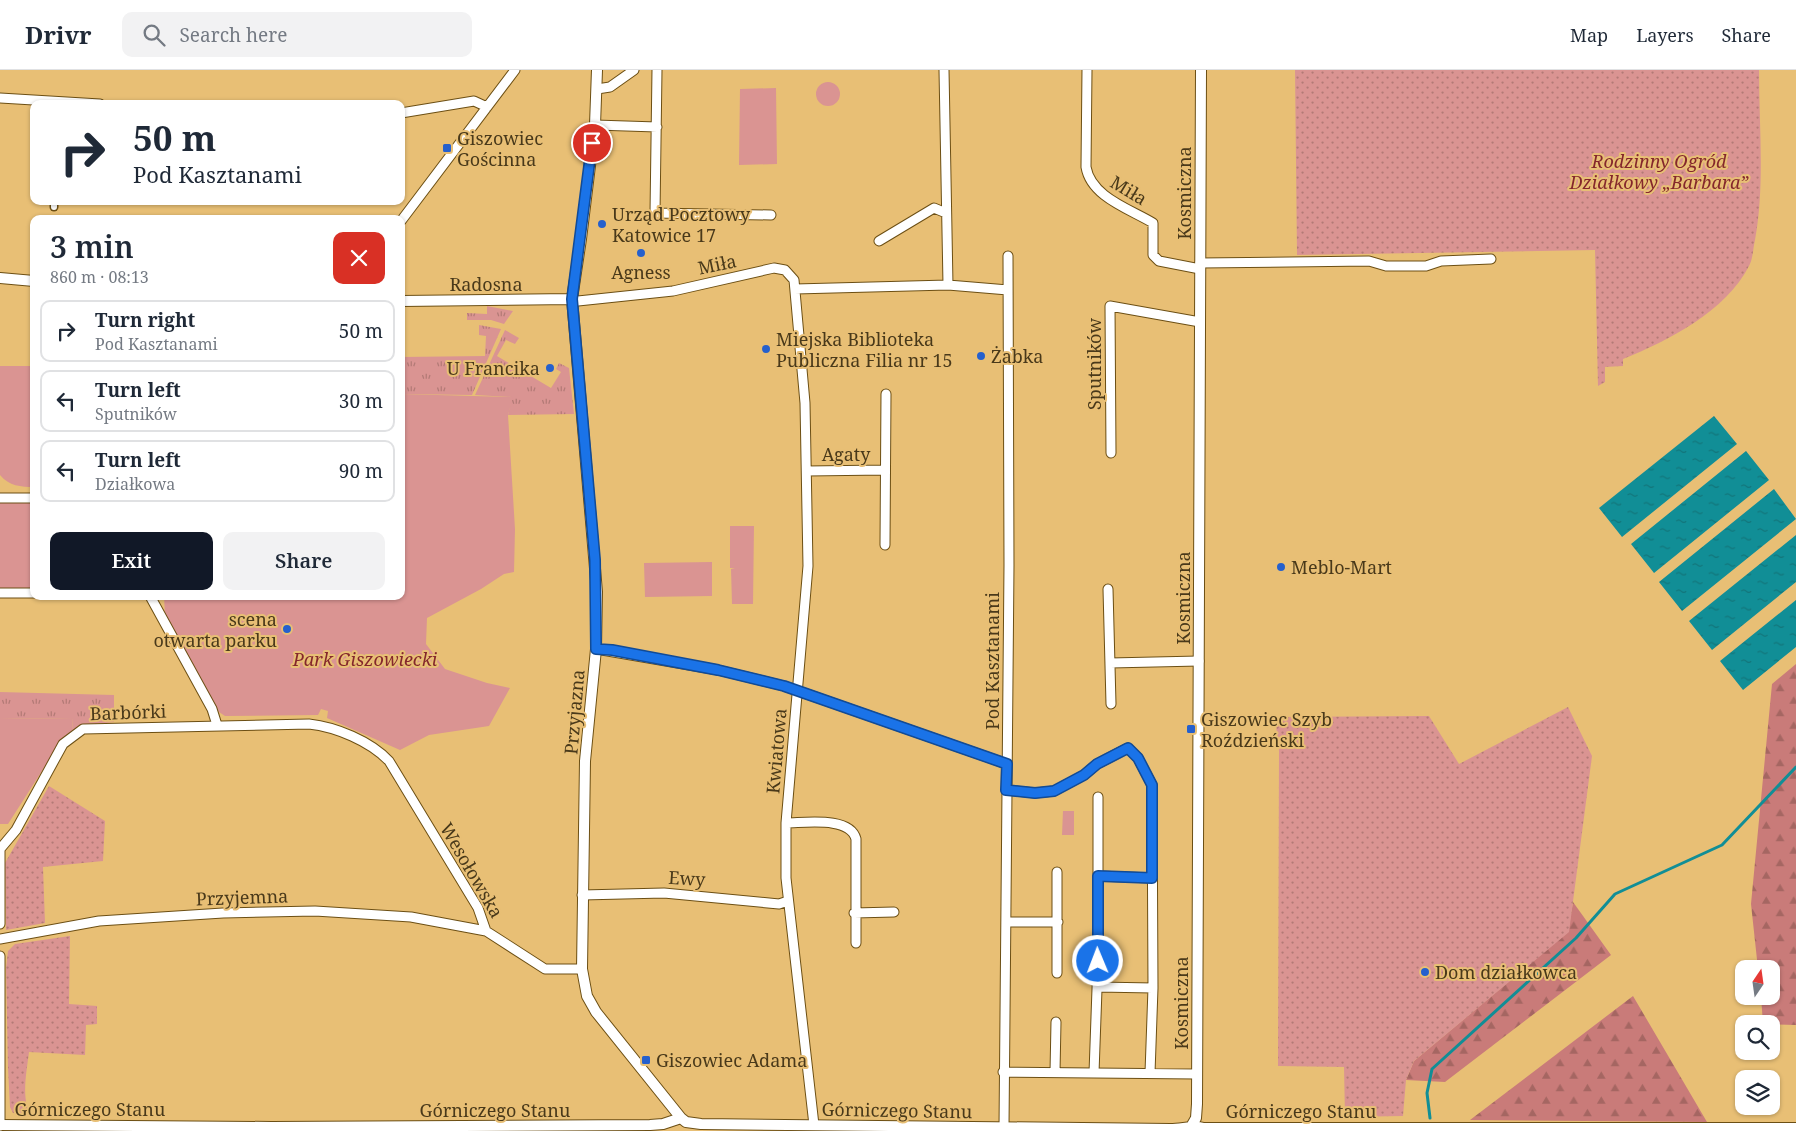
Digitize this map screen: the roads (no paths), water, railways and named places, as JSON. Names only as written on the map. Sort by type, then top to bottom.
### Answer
[{"type":"street","points":[[405,216],[515,70]]},
{"type":"street","name":"Przyjazna","points":[[598,70],[594,125],[572,299],[595,560],[596,649],[585,761],[582,969],[587,996],[596,1012],[681,1118]]},
{"type":"street","points":[[597,90],[610,87],[634,70]]},
{"type":"street","points":[[657,70],[655,214],[771,215]]},
{"type":"street","points":[[944,70],[948,285]]},
{"type":"street","name":"Miła","points":[[1087,70],[1086,167],[1090,181],[1100,192],[1153,223],[1153,255],[1155,258],[1188,268],[1200,266]]},
{"type":"street","name":"Kosmiczna","points":[[1192,1125],[1196,1118],[1197,1074],[1201,70]]},
{"type":"street","points":[[0,98],[33,100]]},
{"type":"street","points":[[405,112],[474,101],[487,107]]},
{"type":"street","points":[[594,125],[657,127]]},
{"type":"street","points":[[878,241],[934,208],[946,213]]},
{"type":"street","name":"Pod Kasztanami","points":[[1004,1127],[1003,1072],[1007,922],[1008,256]]},
{"type":"street","points":[[1200,266],[1369,261],[1386,266],[1426,266],[1441,261],[1491,259]]},
{"type":"street","name":"Miła","points":[[572,299],[578,301],[672,291],[774,268],[781,268],[790,274],[795,289]]},
{"type":"street","points":[[0,278],[30,281]]},
{"type":"street","points":[[795,289],[948,285],[1008,290]]},
{"type":"street","name":"Kwiatowa","points":[[795,289],[805,403],[808,566],[786,823],[788,901],[814,1125]]},
{"type":"street","name":"Radosna","points":[[405,301],[572,299]]},
{"type":"street","name":"Sputników","points":[[1111,453],[1110,306],[1200,322]]},
{"type":"street","name":"Agaty","points":[[885,545],[886,394]]},
{"type":"street","name":"Agaty","points":[[807,471],[886,470]]},
{"type":"street","points":[[0,498],[30,498]]},
{"type":"street","points":[[1108,589],[1111,704]]},
{"type":"street","points":[[0,592],[30,593]]},
{"type":"street","points":[[152,600],[212,709],[217,725]]},
{"type":"street","points":[[596,649],[612,650],[718,670],[798,691],[1007,764]]},
{"type":"street","points":[[1110,663],[1199,661]]},
{"type":"street","name":"Barbórki","points":[[0,924],[0,849],[16,830],[63,744],[73,734],[84,728],[290,723],[323,726],[370,746],[389,761]]},
{"type":"street","points":[[1006,790],[1035,793],[1054,791],[1084,775],[1097,764],[1128,748],[1138,758],[1152,785],[1153,988],[1150,1073]]},
{"type":"street","name":"Wesołowska","points":[[389,761],[478,908],[486,930],[545,969],[582,969]]},
{"type":"street","points":[[1094,1073],[1098,987],[1098,797]]},
{"type":"street","points":[[786,823],[842,824],[853,831],[856,839],[854,913],[856,943]]},
{"type":"street","points":[[1057,872],[1057,973]]},
{"type":"street","points":[[1098,876],[1152,878]]},
{"type":"street","name":"Ewy","points":[[582,895],[664,892],[779,904],[788,901]]},
{"type":"street","name":"Przyjemna","points":[[0,939],[99,920],[223,913],[315,911],[412,917],[486,930]]},
{"type":"street","points":[[854,913],[894,912]]},
{"type":"street","points":[[1007,922],[1058,922]]},
{"type":"street","points":[[0,956],[0,1125]]},
{"type":"street","points":[[1098,987],[1153,988]]},
{"type":"street","points":[[1054,1072],[1056,1022]]},
{"type":"street","points":[[1003,1072],[1197,1074]]},
{"type":"street","name":"Górniczego Stanu","points":[[0,1125],[350,1129],[657,1125],[681,1118],[692,1127],[726,1128],[814,1125],[1184,1129],[1192,1125],[1204,1128],[1796,1128]]},
{"type":"water","points":[[1714,416],[1737,444],[1622,537],[1599,508]]},
{"type":"water","points":[[1746,451],[1769,480],[1654,573],[1631,544]]},
{"type":"water","points":[[1774,489],[1796,519],[1682,611],[1659,582]]},
{"type":"water","points":[[1796,535],[1796,582],[1712,650],[1689,621]]},
{"type":"water","points":[[1796,600],[1796,647],[1743,690],[1720,661]]},
{"type":"waterway","points":[[1430,1118],[1427,1093],[1432,1069],[1576,938],[1615,894],[1722,845],[1796,767]]},
{"type":"place","name":"Giszowiec Gościnna","points":[[447,148]]},
{"type":"place","name":"Urząd Pocztowy Katowice 17","points":[[602,224]]},
{"type":"place","name":"Agness","points":[[641,253]]},
{"type":"place","name":"Miejska Biblioteka Publiczna Filia nr 15","points":[[766,349]]},
{"type":"place","name":"Żabka","points":[[981,356]]},
{"type":"place","name":"U Francika","points":[[550,368]]},
{"type":"place","name":"Meblo-Mart","points":[[1281,567]]},
{"type":"place","name":"scena otwarta parku","points":[[287,629]]},
{"type":"place","name":"Giszowiec Szyb Roździeński","points":[[1191,729]]},
{"type":"place","name":"Dom działkowca","points":[[1425,972]]},
{"type":"place","name":"Giszowiec Adama","points":[[646,1060]]},
{"type":"park label","name":"Rodzinny Ogród Działkowy „Barbara”","points":[[1659,171]]},
{"type":"park label","name":"Park Giszowiecki","points":[[365,659]]}]
